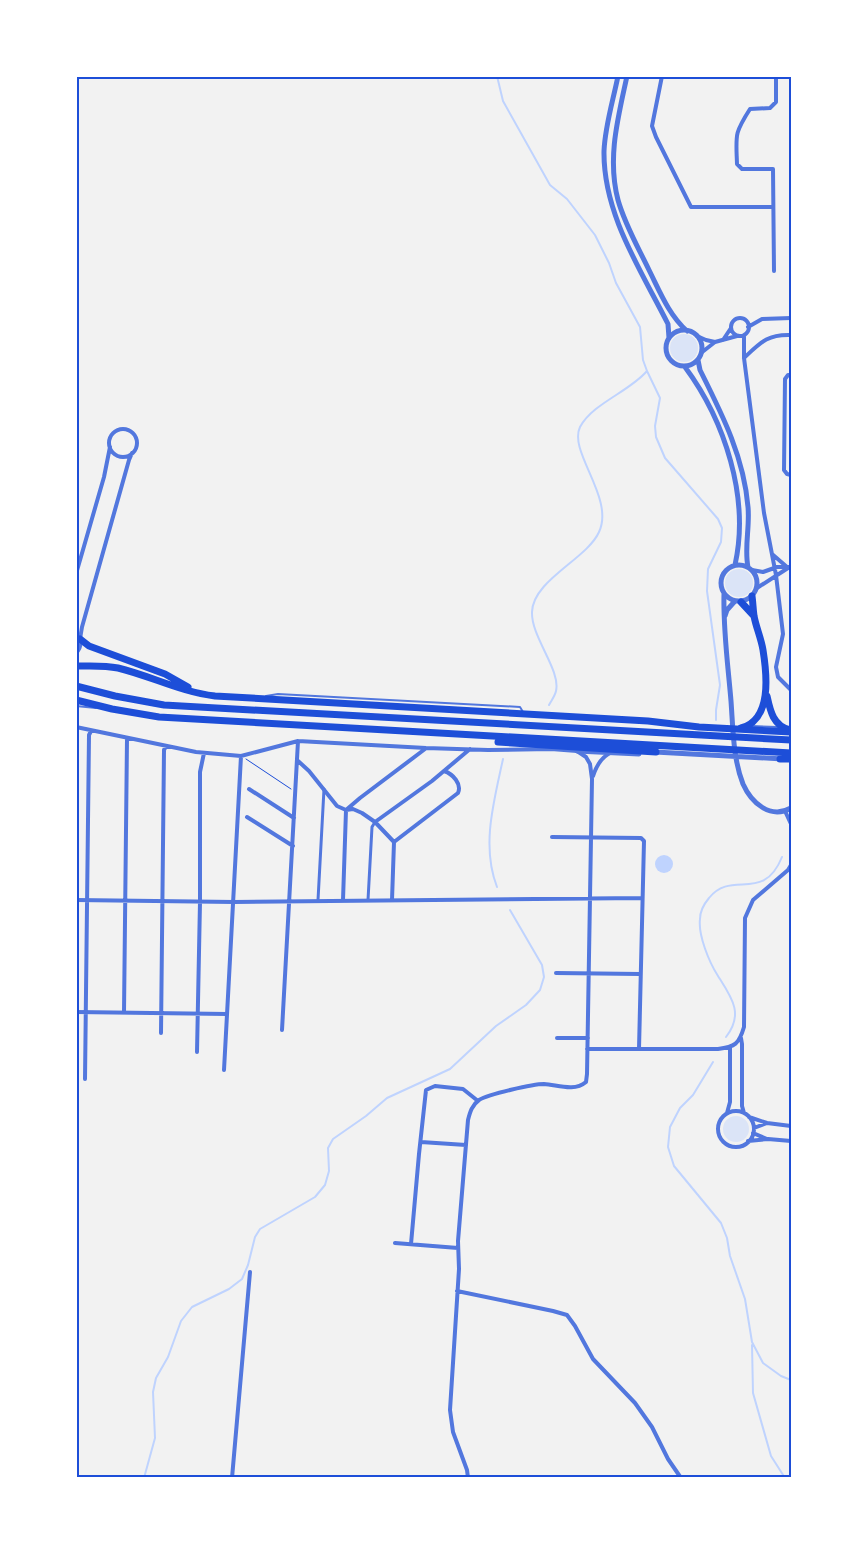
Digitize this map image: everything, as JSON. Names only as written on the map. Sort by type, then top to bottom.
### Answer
[{"type":"highway","points":[[740,728],[752,724],[763,708],[765,685],[763,650],[754,616],[752,596]]},
{"type":"highway","points":[[738,602],[754,616]]},
{"type":"highway","points":[[78,636],[89,646],[165,674],[201,692],[215,696]]},
{"type":"highway","points":[[76,666],[98,665],[120,669],[195,693],[215,696],[648,721],[743,737],[791,740]]},
{"type":"highway","points":[[765,685],[771,713],[776,722],[789,730]]},
{"type":"highway","points":[[76,686],[115,696],[164,705],[699,731],[740,728],[789,730]]},
{"type":"highway","points":[[76,700],[112,709],[159,717],[746,754],[791,753]]},
{"type":"highway","points":[[461,735],[486,740],[528,744],[656,752]]},
{"type":"highway","points":[[528,744],[551,749]]},
{"type":"highway","points":[[780,759],[791,761]]},
{"type":"street","points":[[618,76],[604,150],[606,178],[611,204],[620,229],[668,324],[668,338],[665,349],[670,360],[674,364],[685,367],[696,381],[720,431],[735,478],[740,529],[735,565]]},
{"type":"street","points":[[627,76],[616,124],[613,147],[613,173],[618,200],[627,224],[677,322],[697,336],[715,342]]},
{"type":"street","points":[[662,76],[652,126],[691,207],[773,208]]},
{"type":"street","points":[[774,271],[773,169],[742,169],[737,164],[736,137],[738,128],[750,109],[770,108],[776,102],[776,76]]},
{"type":"street","points":[[723,340],[731,328],[732,322],[740,318],[745,320],[748,327]]},
{"type":"street","points":[[791,318],[762,318],[748,327],[744,335],[744,358],[764,513],[776,575],[783,634],[776,667],[778,677],[791,690]]},
{"type":"street","points":[[731,328],[733,333],[738,336]]},
{"type":"street","points":[[668,338],[680,330],[687,330]]},
{"type":"street","points":[[701,353],[715,342],[744,335]]},
{"type":"street","points":[[744,358],[765,339],[772,336],[791,335]]},
{"type":"street","points":[[685,367],[698,360],[701,353],[702,345],[697,336]]},
{"type":"street","points":[[698,360],[700,370],[731,434],[744,476],[749,528],[746,557],[750,569],[757,578],[757,588]]},
{"type":"street","points":[[791,375],[788,375],[785,379],[784,470],[787,474],[791,475]]},
{"type":"street","points":[[76,574],[104,477],[110,438],[116,432],[125,430],[133,433],[137,446],[129,460],[78,636],[80,648],[76,653]]},
{"type":"street","points":[[110,447],[115,454],[120,456],[124,457],[132,453]]},
{"type":"street","points":[[772,553],[790,567]]},
{"type":"street","points":[[738,602],[727,597],[721,588],[722,576],[725,571],[735,565],[763,572],[774,568],[790,567]]},
{"type":"street","points":[[723,621],[727,610],[738,602],[752,596],[757,588],[790,567]]},
{"type":"street","points":[[724,594],[723,621],[738,768],[749,796],[756,804],[777,812],[791,808]]},
{"type":"street","points":[[76,727],[204,753],[241,756],[298,741],[426,748],[551,749],[610,754],[700,751]]},
{"type":"street","points":[[85,1079],[89,735],[91,731]]},
{"type":"street","points":[[124,1012],[128,739]]},
{"type":"street","points":[[282,1030],[298,741]]},
{"type":"street","points":[[161,1033],[164,750],[166,746]]},
{"type":"street","points":[[343,900],[346,810],[426,748]]},
{"type":"street","points":[[368,900],[372,827],[470,749]]},
{"type":"street","points":[[468,1478],[467,1470],[453,1432],[450,1410],[459,1269],[458,1248],[470,1113],[478,1101],[486,1097],[543,1084],[577,1088],[586,1082],[588,1074],[592,779],[590,764],[586,757],[577,751]]},
{"type":"street","points":[[197,1052],[200,772],[204,753]]},
{"type":"street","points":[[592,779],[599,762],[610,754]]},
{"type":"street","points":[[746,754],[780,759]]},
{"type":"street","points":[[224,1070],[241,756]]},
{"type":"street","points":[[297,760],[337,806],[362,813],[376,822],[394,842],[392,900]]},
{"type":"street","points":[[453,776],[455,762]]},
{"type":"street","points":[[394,842],[458,794],[460,790],[459,785],[453,776],[444,771]]},
{"type":"street","points":[[248,788],[294,818]]},
{"type":"street","points":[[318,900],[324,789]]},
{"type":"street","points":[[785,811],[791,824]]},
{"type":"street","points":[[247,817],[293,846]]},
{"type":"street","points":[[552,837],[641,838],[644,840],[640,974],[641,1049]]},
{"type":"street","points":[[744,1113],[742,1106],[741,1038],[744,1028],[745,918],[753,900],[762,890],[788,870],[791,865]]},
{"type":"street","points":[[76,900],[234,902],[642,898]]},
{"type":"street","points":[[556,974],[640,974]]},
{"type":"street","points":[[76,1012],[227,1014]]},
{"type":"street","points":[[557,1038],[588,1038]]},
{"type":"street","points":[[588,1049],[730,1048],[741,1038]]},
{"type":"street","points":[[730,1048],[730,1102],[727,1113],[719,1122],[718,1128],[722,1140],[733,1146],[768,1139],[791,1142]]},
{"type":"street","points":[[412,1244],[426,1090],[435,1086],[463,1089],[478,1101]]},
{"type":"street","points":[[727,1113],[733,1111],[744,1113],[749,1117],[767,1123],[791,1126]]},
{"type":"street","points":[[748,1142],[753,1130],[749,1117]]},
{"type":"street","points":[[753,1130],[767,1123]]},
{"type":"street","points":[[753,1130],[768,1139]]},
{"type":"street","points":[[421,1142],[466,1145]]},
{"type":"street","points":[[396,1243],[458,1248]]},
{"type":"street","points":[[232,1478],[250,1272]]},
{"type":"street","points":[[457,1291],[553,1311],[567,1316],[575,1326],[592,1359],[635,1403],[652,1427],[680,1478]]},
{"type":"lane","points":[[76,706],[112,709]]},
{"type":"path","points":[[241,756],[296,792]]},
{"type":"shaded area","points":[[684,334],[694,338],[698,348],[694,358],[684,362],[674,358],[670,348],[674,338]]},
{"type":"shaded area","points":[[739,569],[749,573],[753,583],[749,593],[739,597],[729,593],[725,583],[729,573]]},
{"type":"shaded area","points":[[736,1116],[745,1120],[749,1129],[745,1138],[736,1142],[727,1138],[723,1129],[727,1120]]},
{"type":"water","points":[[660,855],[668,855],[673,860],[671,871],[660,873],[655,868],[655,860]]},
{"type":"waterway","points":[[497,76],[503,101],[550,185],[567,199],[595,235],[609,263],[616,283],[640,327],[643,360],[660,398],[655,426],[656,437],[665,458],[718,519],[722,528],[721,542],[708,569],[707,591],[720,685],[716,720]]},
{"type":"waterway","points":[[549,705],[555,693],[556,683],[554,673],[533,622],[532,612],[535,600],[550,580],[593,542],[599,532],[602,519],[597,490],[580,449],[578,437],[580,427],[593,411],[631,385],[647,371]]},
{"type":"waterway","points":[[497,887],[492,871],[489,840],[493,807],[503,759]]},
{"type":"waterway","points":[[726,1037],[734,1021],[734,1006],[705,948],[701,933],[700,916],[704,905],[718,890],[727,886],[757,883],[766,879],[774,871],[782,857]]},
{"type":"waterway","points":[[144,1478],[155,1438],[153,1392],[156,1378],[168,1357],[181,1321],[192,1307],[229,1289],[242,1279],[248,1265],[255,1237],[260,1229],[315,1197],[325,1185],[329,1171],[328,1148],[333,1139],[366,1116],[387,1098],[450,1069],[496,1026],[526,1005],[540,990],[544,977],[542,965],[510,910]]},
{"type":"waterway","points":[[713,1062],[693,1095],[680,1108],[670,1127],[668,1147],[674,1166],[721,1223],[745,1299],[752,1342],[763,1363],[781,1376],[791,1380]]},
{"type":"waterway","points":[[752,1345],[753,1393],[771,1456],[785,1478]]}]
